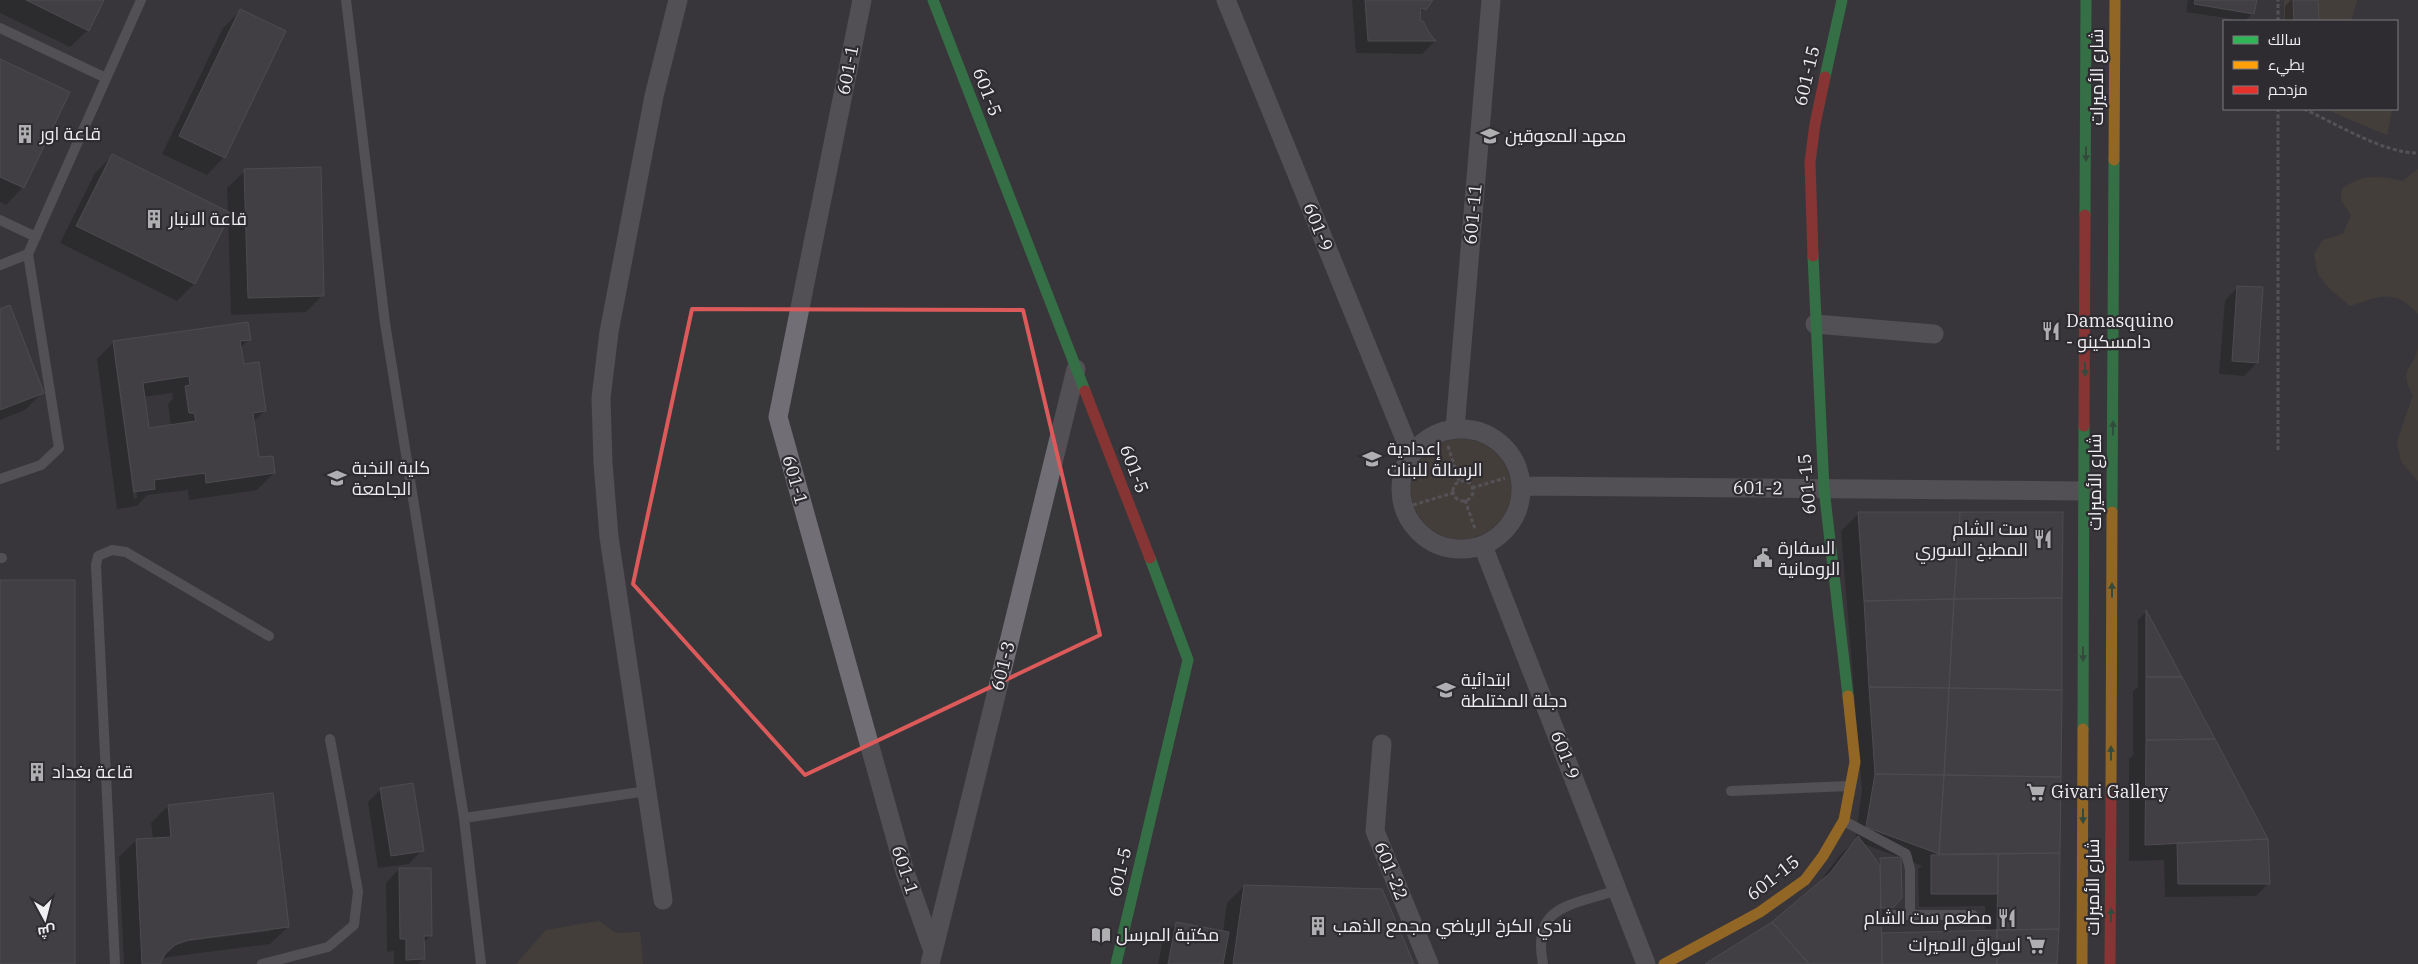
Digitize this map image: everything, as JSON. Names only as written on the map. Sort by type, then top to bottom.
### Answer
[{"type":"street","points":[[663,900],[610,537],[603,463],[602,398],[608,332],[654,96],[678,0]]},
{"type":"street","name":"601-1","points":[[862,0],[778,417],[904,872],[931,958]]},
{"type":"street","name":"601-5","points":[[933,0],[1188,660],[1116,964]]},
{"type":"street","name":"601-9","points":[[1226,0],[1411,454]]},
{"type":"street","name":"601-11","points":[[1451,435],[1492,0]]},
{"type":"street","name":"601-15","points":[[1664,964],[1760,912],[1805,880],[1824,856],[1844,820],[1855,762],[1824,489],[1815,324],[1810,162],[1814,124],[1842,0]]},
{"type":"street","name":"شارع الأميرات","points":[[2082,964],[2086,0]]},
{"type":"street","name":"شارع الأميرات","points":[[2110,964],[2115,0]]},
{"type":"street","points":[[1815,324],[1934,334]]},
{"type":"street","name":"601-3","points":[[931,958],[1076,369]]},
{"type":"street","points":[[1472,429],[1487,434],[1501,443],[1512,456],[1519,470],[1516,481],[1520,505],[1512,522],[1499,536],[1480,541],[1464,550],[1445,548],[1427,540],[1413,527],[1403,510],[1400,491],[1402,472],[1411,454],[1423,442],[1438,433],[1451,435],[1472,429]]},
{"type":"street","name":"601-2","points":[[1516,481],[1824,489],[2084,491]]},
{"type":"street","name":"601-9","points":[[1480,541],[1646,964]]},
{"type":"street","name":"601-22","points":[[1382,744],[1375,831],[1430,964]]},
{"type":"lane","points":[[0,479],[41,465],[59,448],[28,254],[141,0]]},
{"type":"lane","points":[[346,0],[385,323],[464,818],[481,964]]},
{"type":"lane","points":[[0,28],[106,78]]},
{"type":"lane","points":[[0,220],[36,238]]},
{"type":"lane","points":[[0,265],[28,254]]},
{"type":"lane","points":[[115,964],[96,565],[98,556],[112,550],[126,552],[269,636]]},
{"type":"lane","points":[[262,964],[328,947],[354,925],[358,891],[330,740]]},
{"type":"lane","points":[[1731,790],[1850,786]]},
{"type":"lane","points":[[464,818],[647,791]]},
{"type":"lane","points":[[1844,820],[1906,854],[1910,869],[1910,915]]},
{"type":"lane","points":[[1543,964],[1539,944],[1542,927],[1554,912],[1618,890]]},
{"type":"lane","points":[[1893,915],[1973,914]]},
{"type":"path","points":[[2278,0],[2278,20]]},
{"type":"path","points":[[2278,110],[2278,450]]},
{"type":"path","points":[[2306,110],[2388,148],[2418,153]]},
{"type":"path","points":[[1451,435],[1459,481]]},
{"type":"path","points":[[1459,481],[1467,482],[1472,488],[1472,494],[1465,500],[1458,500],[1453,493],[1453,487],[1459,481]]},
{"type":"path","points":[[1472,488],[1516,481]]},
{"type":"path","points":[[1414,505],[1453,493]]},
{"type":"path","points":[[1465,500],[1480,541]]},
{"type":"highlighted area","points":[[692,309],[1023,310],[1100,635],[805,775],[633,584]]},
{"type":"shaded area","points":[[2284,0],[2357,0],[2351,20],[2284,20]]},
{"type":"shaded area","points":[[2329,110],[2392,110],[2387,135]]},
{"type":"shaded area","points":[[2418,169],[2418,314],[2402,300],[2386,296],[2350,306],[2329,288],[2318,274],[2314,254],[2323,240],[2343,234],[2351,215],[2341,200],[2342,189],[2357,180],[2371,177],[2403,181]]},
{"type":"shaded area","points":[[2418,344],[2418,481],[2401,461],[2397,442],[2413,395],[2408,385],[2407,372],[2415,358]]},
{"type":"shaded area","points":[[1461,439],[1471,440],[1489,447],[1503,461],[1510,479],[1510,499],[1503,517],[1489,531],[1471,538],[1461,539],[1451,538],[1433,531],[1419,517],[1412,499],[1411,489],[1412,479],[1419,461],[1433,447],[1451,440]]},
{"type":"shaded area","points":[[599,921],[616,933],[640,932],[643,964],[516,964],[546,930]]},
{"type":"building","points":[[26,0],[104,0],[89,31]]},
{"type":"building","points":[[1365,0],[1433,0],[1426,10],[1421,8],[1420,21],[1423,21],[1436,41],[1368,41]]},
{"type":"building","points":[[2195,0],[2257,0],[2254,14],[2194,4]]},
{"type":"building","points":[[2293,0],[2318,0],[2319,20],[2294,20]]},
{"type":"building","points":[[240,9],[286,31],[225,158],[179,136]]},
{"type":"building","name":"قاعة اور","points":[[0,59],[70,92],[24,188],[0,177]]},
{"type":"building","name":"قاعة الانبار","points":[[112,154],[231,213],[195,284],[76,226]]},
{"type":"building","points":[[321,167],[324,296],[248,298],[244,169]]},
{"type":"building","points":[[2237,286],[2263,287],[2258,363],[2232,361]]},
{"type":"building","points":[[10,305],[44,393],[0,410],[0,309]]},
{"type":"building","points":[[248,322],[251,340],[240,341],[244,364],[259,362],[266,411],[253,413],[259,457],[273,456],[275,473],[206,483],[205,473],[154,480],[155,489],[134,492],[113,341]],"holes":[[[189,376],[190,385],[185,386],[189,413],[194,413],[196,421],[149,428],[143,383]]]},
{"type":"building","points":[[1858,512],[1960,512],[1954,599],[1864,601]]},
{"type":"building","points":[[1960,512],[2063,512],[2062,598],[1954,599]]},
{"type":"building","name":"قاعة بغداد","points":[[0,580],[75,580],[75,964],[0,964]]},
{"type":"building","points":[[2062,598],[2062,690],[1949,688],[1954,599]]},
{"type":"building","points":[[1954,599],[1949,688],[1869,687],[1864,601]]},
{"type":"building","points":[[2146,610],[2182,677],[2146,677]]},
{"type":"building","points":[[2146,677],[2182,677],[2215,739],[2146,740]]},
{"type":"building","points":[[1869,687],[1949,688],[1944,775],[1875,774]]},
{"type":"building","points":[[1949,688],[2062,690],[2061,777],[1944,775]]},
{"type":"building","points":[[2215,739],[2268,839],[2145,845],[2146,740]]},
{"type":"building","points":[[1875,774],[1944,775],[1939,854],[1866,827]]},
{"type":"building","points":[[1944,775],[2061,777],[2060,853],[1939,854]]},
{"type":"building","points":[[413,783],[424,851],[391,856],[380,788]]},
{"type":"building","points":[[273,793],[289,927],[188,940],[175,945],[165,954],[160,964],[142,964],[136,839],[171,837],[168,805]]},
{"type":"building","points":[[1858,836],[1880,865],[1882,964],[1809,964],[1772,922],[1830,873]]},
{"type":"building","points":[[2268,839],[2270,884],[2178,884],[2177,843]]},
{"type":"building","points":[[2060,853],[2059,929],[1997,930],[1998,854]]},
{"type":"building","points":[[1998,854],[1998,894],[1931,894],[1931,855]]},
{"type":"building","points":[[1901,857],[1902,898],[1894,907],[1881,908],[1880,858]]},
{"type":"building","points":[[399,868],[431,868],[432,936],[424,936],[425,959],[406,960],[406,939],[400,939]]},
{"type":"building","name":"نادي الكرخ الرياضي مجمع الذهب","points":[[1244,885],[1382,889],[1414,964],[1233,964]]},
{"type":"building","points":[[1176,922],[1229,932],[1223,964],[1168,964]]},
{"type":"building","points":[[1772,922],[1809,964],[1705,964]]},
{"type":"building","points":[[2059,929],[2057,964],[1997,964],[1997,930]]},
{"type":"building","points":[[1997,930],[1997,964],[1882,964],[1882,933]]},
{"type":"traffic: fast","points":[[933,0],[1085,391]]},
{"type":"traffic: fast","points":[[1825,77],[1842,0]]},
{"type":"traffic: fast","points":[[2085,215],[2086,0]]},
{"type":"traffic: fast","points":[[2112,512],[2114,160]]},
{"type":"traffic: fast","points":[[1813,256],[1824,489],[1848,696]]},
{"type":"traffic: fast","points":[[2083,729],[2084,426]]},
{"type":"traffic: fast","points":[[1116,964],[1188,660],[1150,558]]},
{"type":"traffic: slow","points":[[2114,160],[2115,0]]},
{"type":"traffic: slow","points":[[2111,795],[2112,512]]},
{"type":"traffic: slow","points":[[1664,964],[1760,912],[1805,880],[1823,856],[1844,820],[1855,762],[1848,696]]},
{"type":"traffic: slow","points":[[2082,964],[2083,729]]},
{"type":"traffic: jam","points":[[1813,256],[1810,162],[1815,124],[1825,77]]},
{"type":"traffic: jam","points":[[2084,426],[2085,215]]},
{"type":"traffic: jam","points":[[1085,391],[1150,558]]},
{"type":"traffic: jam","points":[[2110,964],[2111,795]]},
{"type":"place","name":"قاعة اور","points":[[25,134]]},
{"type":"place","name":"معهد المعوقين","points":[[1490,136]]},
{"type":"place","name":"قاعة الانبار","points":[[154,219]]},
{"type":"place","name":"Damasquino - دامسكينو","points":[[2051,331]]},
{"type":"place","name":"إعدادية الرسالة للبنات","points":[[1372,459]]},
{"type":"place","name":"كلية النخبة الجامعة","points":[[337,478]]},
{"type":"place","name":"ست الشام المطبخ السوري","points":[[2043,539]]},
{"type":"place","name":"السفارة الرومانية","points":[[1763,558]]},
{"type":"place","name":"ابتدائية دجلة المختلطة","points":[[1446,690]]},
{"type":"place","name":"قاعة بغداد","points":[[37,772]]},
{"type":"place","name":"Givari Gallery","points":[[2036,792]]},
{"type":"place","name":"مطعم ست الشام","points":[[2007,918]]},
{"type":"place","name":"نادي الكرخ الرياضي مجمع الذهب","points":[[1318,926]]},
{"type":"place","name":"مكتبة المرسل","points":[[1101,935]]},
{"type":"place","name":"اسواق الاميرات","points":[[2036,945]]}]
